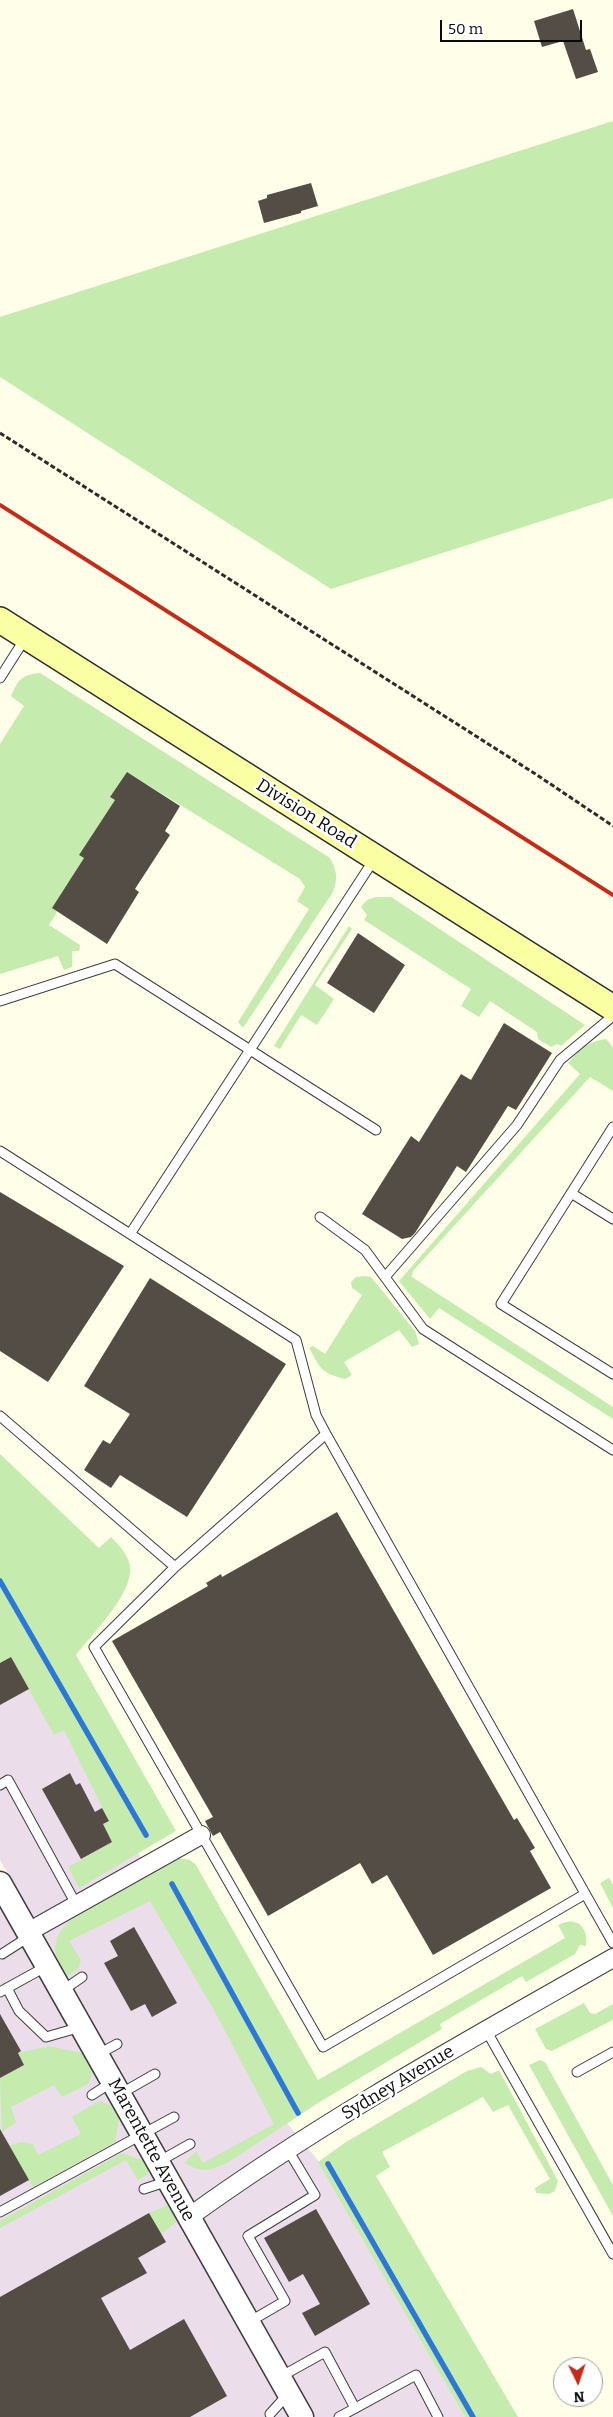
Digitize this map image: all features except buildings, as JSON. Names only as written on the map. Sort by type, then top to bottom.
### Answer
[{"type":"main road","name":"Division Road","points":[[0,620],[613,1008]]},
{"type":"street","points":[[29,1934],[76,1904],[200,1835]]},
{"type":"street","name":"Marentette Avenue","points":[[0,1883],[82,2027],[107,2049],[116,2088],[302,2417]]},
{"type":"street","name":"Sydney Avenue","points":[[189,2217],[288,2150],[374,2096],[613,1958]]},
{"type":"lane","points":[[0,678],[26,637]]},
{"type":"lane","points":[[130,1234],[375,858]]},
{"type":"lane","points":[[0,1001],[115,964],[376,1130]]},
{"type":"lane","points":[[385,1277],[517,1125],[560,1060],[613,1016]]},
{"type":"lane","points":[[613,1127],[501,1304],[613,1374]]},
{"type":"lane","points":[[0,1151],[296,1340],[316,1415],[326,1434],[613,1942]]},
{"type":"lane","points":[[572,1192],[613,1219]]},
{"type":"lane","points":[[320,1217],[364,1250],[423,1329],[613,1450]]},
{"type":"lane","points":[[0,1416],[175,1567]]},
{"type":"lane","points":[[326,1434],[175,1567],[94,1647],[323,2047],[585,1894]]},
{"type":"lane","points":[[0,1785],[8,1780],[76,1904]]},
{"type":"lane","points":[[2,1954],[29,1934]]},
{"type":"lane","points":[[47,1966],[4,1990],[19,2010],[46,2037],[82,2027]]},
{"type":"lane","points":[[61,1991],[82,1977]]},
{"type":"lane","points":[[486,2030],[613,2254]]},
{"type":"lane","points":[[577,2072],[613,2052]]},
{"type":"lane","points":[[92,2095],[155,2074]]},
{"type":"lane","points":[[0,2212],[174,2116]]},
{"type":"lane","points":[[144,2189],[190,2144]]},
{"type":"lane","points":[[248,2322],[285,2301],[248,2236],[315,2195],[288,2150]]},
{"type":"lane","points":[[270,2414],[284,2385],[325,2352],[355,2408]]},
{"type":"lane","points":[[339,2417],[416,2375],[438,2417]]},
{"type":"path","points":[[0,433],[529,770],[613,826]]},
{"type":"shaded area","points":[[0,1602],[287,2123],[321,2164],[465,2417],[314,2417],[0,1860]]},
{"type":"shaded area","points":[[0,1902],[291,2417],[0,2417]]},
{"type":"green space","points":[[613,121],[613,498],[331,589],[0,377],[0,317]]},
{"type":"green space","points":[[40,673],[330,858],[336,875],[333,892],[243,1028],[238,1022],[309,909],[297,901],[305,887],[300,879],[127,772],[110,797],[115,800],[79,855],[84,858],[53,908],[57,912],[49,925],[80,945],[79,951],[72,951],[72,967],[64,970],[58,956],[0,974],[0,744],[24,706],[11,696],[16,686],[21,679]]},
{"type":"green space","points":[[376,897],[391,897],[585,1025],[561,1046],[557,1044],[551,1047],[538,1039],[537,1032],[490,1001],[479,1017],[461,1006],[471,989],[364,920],[367,915],[361,907],[367,900]]},
{"type":"green space","points":[[349,926],[352,929],[315,985],[334,999],[317,1025],[301,1015],[280,1049],[274,1046]]},
{"type":"green space","points":[[606,1039],[613,1047],[613,1091],[590,1077],[413,1271],[412,1277],[613,1407],[613,1419],[439,1308],[430,1319],[399,1281],[580,1074],[568,1063],[584,1047]]},
{"type":"green space","points":[[356,1277],[371,1277],[415,1331],[419,1344],[412,1347],[399,1330],[344,1362],[352,1375],[345,1379],[331,1375],[322,1369],[309,1348],[313,1346],[325,1354],[362,1295],[352,1288],[351,1282]]},
{"type":"green space","points":[[0,1454],[99,1548],[111,1537],[125,1554],[130,1566],[129,1577],[119,1600],[76,1655],[176,1831],[79,1888],[68,1867],[112,1842],[103,1824],[109,1821],[64,1730],[54,1735],[11,1657],[0,1663]]},
{"type":"green space","points":[[179,1858],[190,1860],[196,1865],[318,2080],[565,1938],[558,1925],[564,1922],[576,1922],[583,1928],[586,1946],[580,1945],[575,1954],[526,1982],[522,1976],[440,2024],[442,2029],[318,2103],[227,2163],[208,2170],[197,2169],[184,2163],[196,2151],[203,2163],[274,2124],[214,2010],[150,1901],[69,1941],[81,1960],[78,1969],[66,1977],[58,1961],[55,1948],[59,1935],[69,1921]]},
{"type":"green space","points":[[609,1878],[613,1885],[613,1908],[600,1883]]},
{"type":"green space","points":[[584,2003],[590,2013],[595,2014],[613,2004],[613,2020],[552,2051],[546,2049],[535,2029]]},
{"type":"green space","points":[[49,2046],[86,2054],[94,2067],[88,2084],[62,2097],[54,2085],[11,2107],[16,2122],[2,2132],[0,2078],[24,2065],[18,2053]]},
{"type":"green space","points":[[540,2060],[545,2062],[613,2185],[613,2216],[529,2065]]},
{"type":"green space","points":[[481,2067],[491,2074],[499,2070],[558,2181],[555,2191],[549,2194],[536,2193],[535,2188],[550,2179],[508,2105],[493,2112],[483,2097],[382,2152],[390,2167],[376,2176],[518,2417],[465,2417],[318,2162],[346,2142],[467,2071]]},
{"type":"green space","points":[[99,2101],[116,2107],[120,2113],[115,2142],[33,2187],[9,2146],[21,2142],[33,2144],[38,2155],[81,2134],[72,2117]]},
{"type":"green space","points":[[122,2153],[148,2162],[150,2167],[147,2175],[138,2180],[126,2160],[0,2228],[0,2221]]},
{"type":"green space","points":[[171,2204],[180,2219],[161,2234],[149,2213]]},
{"type":"waterway","points":[[0,1581],[146,1835]]},
{"type":"waterway","points":[[172,1884],[298,2113]]},
{"type":"waterway","points":[[328,2164],[473,2417]]},
{"type":"railway","points":[[0,505],[613,895]]}]
